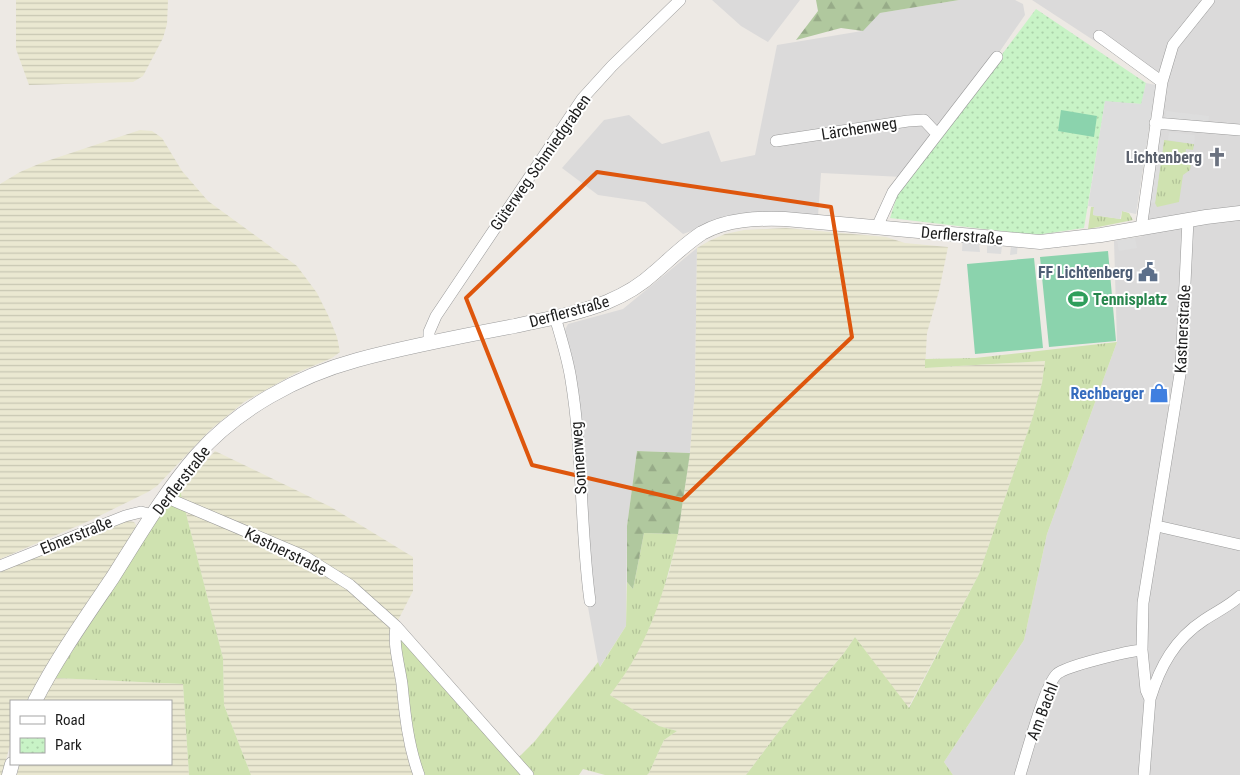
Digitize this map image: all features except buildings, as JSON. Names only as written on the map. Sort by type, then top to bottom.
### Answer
[{"type":"street","name":"Güterweg Schmiedgraben","points":[[429,344],[428,332],[436,316],[573,112],[612,66],[680,0]]},
{"type":"street","points":[[1141,229],[1162,82],[1173,45],[1209,0]]},
{"type":"street","points":[[1099,36],[1162,82]]},
{"type":"street","points":[[877,228],[894,192],[997,57]]},
{"type":"street","name":"Lärchenweg","points":[[776,141],[908,120],[924,120],[937,134]]},
{"type":"street","points":[[1155,123],[1240,130]]},
{"type":"street","name":"Derflerstraße","points":[[36,700],[64,651],[153,515],[198,454],[218,435],[260,403],[307,377],[342,364],[555,317],[606,302],[630,291],[694,239],[709,230],[745,220],[772,219],[1040,242],[1074,239],[1240,213]]},
{"type":"street","name":"Kastnerstraße","points":[[1144,775],[1150,699],[1146,690],[1142,650],[1143,603],[1157,526],[1181,368],[1188,220]]},
{"type":"street","name":"Sonnenweg","points":[[555,317],[573,392],[585,567],[590,601]]},
{"type":"street","name":"Kastnerstraße","points":[[165,497],[304,556],[350,585],[396,626],[528,775]]},
{"type":"street","name":"Ebnerstraße","points":[[0,566],[125,516],[141,512],[153,515]]},
{"type":"street","points":[[1157,526],[1240,545]]},
{"type":"street","points":[[1150,699],[1162,667],[1178,641],[1190,630],[1240,596]]},
{"type":"street","points":[[396,626],[395,645],[402,682],[405,718],[413,759],[419,775]]},
{"type":"street","name":"Am Bachl","points":[[1020,775],[1047,690],[1057,674],[1069,668],[1142,650]]},
{"type":"highlighted area","points":[[597,172],[831,207],[852,337],[682,500],[532,465],[466,298]]},
{"type":"shaded area","points":[[16,0],[168,0],[167,24],[163,38],[143,76],[133,82],[29,85],[16,49]]},
{"type":"shaded area","points":[[712,0],[800,0],[768,42],[741,26]]},
{"type":"shaded area","points":[[959,0],[1015,0],[1023,4],[1025,15],[989,67],[903,177],[821,173],[818,216],[741,213],[683,234],[645,202],[598,195],[562,168],[604,120],[629,115],[662,144],[709,131],[721,162],[755,155],[777,45],[862,31],[880,13]]},
{"type":"shaded area","points":[[1032,0],[1240,0],[1240,775],[953,775],[944,762],[1024,640],[1047,534],[1117,342],[1114,241],[1143,236],[1165,87]]},
{"type":"shaded area","points":[[1146,83],[1156,85],[1136,214],[1122,211],[1120,219],[1093,215],[1094,207],[1088,206],[1105,101],[1141,104]]},
{"type":"shaded area","points":[[1166,111],[1209,116],[1208,124],[1165,119]]},
{"type":"shaded area","points":[[140,130],[152,131],[162,138],[182,171],[208,201],[297,266],[317,293],[328,315],[337,337],[340,352],[332,358],[296,373],[244,402],[210,430],[157,486],[148,492],[89,521],[0,559],[0,184],[20,172],[41,163]]},
{"type":"shaded area","points":[[1169,132],[1195,135],[1194,144],[1168,140]]},
{"type":"shaded area","points":[[1157,139],[1164,140],[1155,203],[1149,202]]},
{"type":"shaded area","points":[[786,228],[886,237],[905,243],[948,247],[939,291],[927,333],[925,368],[1045,361],[1042,383],[1032,419],[979,574],[908,708],[855,637],[746,775],[647,775],[664,740],[677,731],[659,726],[610,695],[630,666],[650,626],[669,573],[678,534],[690,453],[695,389],[697,248],[725,234],[744,230]]},
{"type":"shaded area","points":[[963,235],[1018,240],[1017,254],[1010,255],[1011,246],[1002,246],[1001,254],[987,253],[987,244],[979,245],[980,252],[962,251]]},
{"type":"shaded area","points":[[1135,238],[1137,248],[1119,251],[1117,240]]},
{"type":"shaded area","points":[[697,248],[695,389],[690,453],[637,451],[627,526],[626,626],[599,668],[582,574],[590,572],[564,332],[568,324],[623,309]]},
{"type":"shaded area","points":[[215,451],[331,507],[413,557],[413,591],[391,634],[416,775],[251,775],[224,705],[223,658],[180,490]]},
{"type":"shaded area","points":[[120,522],[134,522],[136,529],[44,669],[28,700],[10,700],[10,745],[2,775],[0,775],[0,572]]},
{"type":"shaded area","points":[[55,678],[183,684],[189,775],[17,775],[19,765],[172,765],[172,700],[44,700]]},
{"type":"green space","points":[[816,0],[959,0],[880,13],[863,31],[841,28],[796,40],[818,11]]},
{"type":"green space","points":[[1036,9],[1146,83],[1142,104],[1105,102],[1084,228],[1036,235],[890,218],[898,193]]},
{"type":"green space","points":[[1061,110],[1097,116],[1094,137],[1058,131]]},
{"type":"green space","points":[[1164,140],[1194,144],[1193,150],[1186,149],[1185,156],[1192,157],[1190,170],[1183,175],[1179,202],[1157,207],[1155,203]]},
{"type":"green space","points":[[1091,207],[1094,207],[1093,215],[1121,219],[1122,211],[1129,213],[1133,220],[1088,229]]},
{"type":"green space","name":"Tennisplatz","points":[[1108,251],[1116,341],[1049,347],[1040,257]]},
{"type":"green space","points":[[1034,258],[1043,348],[975,354],[967,264]]},
{"type":"green space","points":[[1117,342],[1047,534],[1024,640],[944,762],[953,775],[746,775],[855,637],[909,708],[979,574],[1032,419],[1042,383],[1045,361],[925,368],[925,359],[975,358]]},
{"type":"green space","points":[[637,451],[690,453],[678,534],[644,533],[633,589],[627,582],[627,526]]},
{"type":"green space","points":[[180,490],[223,658],[224,705],[251,775],[189,775],[183,684],[55,678],[164,509]]},
{"type":"green space","points":[[644,533],[678,534],[665,585],[653,619],[639,651],[610,695],[659,726],[677,731],[664,740],[647,775],[605,775],[583,769],[579,775],[532,775],[517,759],[535,741],[598,662],[600,667],[626,626],[627,582],[633,589]]},
{"type":"green space","points":[[394,630],[521,775],[416,775]]},
{"type":"place","name":"Lichtenberg","points":[[1217,157]]},
{"type":"place","name":"FF Lichtenberg","points":[[1148,272]]},
{"type":"place","name":"Tennisplatz","points":[[1078,299]]},
{"type":"place","name":"Rechberger","points":[[1159,393]]}]
